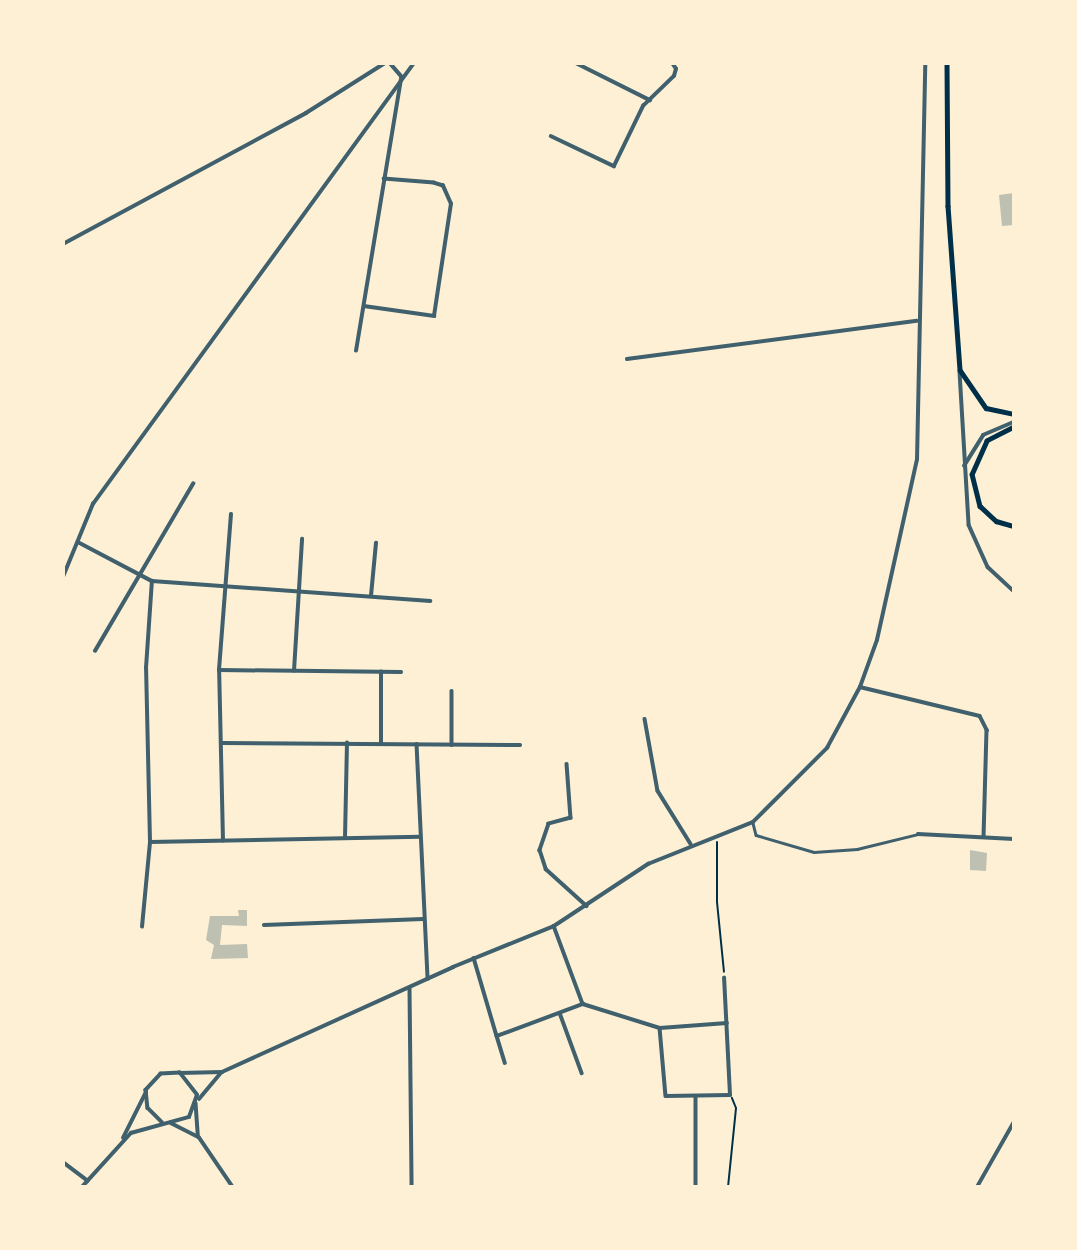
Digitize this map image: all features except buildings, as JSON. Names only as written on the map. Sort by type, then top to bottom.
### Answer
[{"type":"main road","points":[[947,63],[948,206],[960,370],[975,399],[986,408],[1014,414]]},
{"type":"main road","points":[[1014,425],[987,441],[972,474],[980,506],[996,521],[1014,526]]},
{"type":"street","points":[[63,244],[306,113],[385,63]]},
{"type":"street","points":[[390,63],[402,77]]},
{"type":"street","points":[[406,71],[407,63]]},
{"type":"street","points":[[63,577],[93,504],[414,63]]},
{"type":"street","points":[[576,63],[650,100]]},
{"type":"street","points":[[551,136],[614,166],[650,100],[676,69],[672,63]]},
{"type":"street","points":[[82,1187],[121,1141],[146,1090],[161,1074],[222,1072],[474,958],[554,926],[648,864],[691,844],[753,821],[827,748],[860,687],[877,640],[917,460],[917,321],[925,63]]},
{"type":"street","points":[[356,351],[402,77]]},
{"type":"street","points":[[364,306],[434,316],[450,195],[434,183],[384,178]]},
{"type":"street","points":[[627,359],[917,321]]},
{"type":"street","points":[[960,370],[966,506],[976,545],[988,567],[1014,592]]},
{"type":"street","points":[[964,468],[983,435],[1014,425]]},
{"type":"street","points":[[95,650],[193,484]]},
{"type":"street","points":[[223,841],[223,743],[219,670],[231,514]]},
{"type":"street","points":[[294,671],[302,539]]},
{"type":"street","points":[[78,542],[152,581],[430,601]]},
{"type":"street","points":[[371,596],[376,543]]},
{"type":"street","points":[[142,927],[150,842],[146,667],[152,581]]},
{"type":"street","points":[[219,670],[401,672]]},
{"type":"street","points":[[381,672],[381,744]]},
{"type":"street","points":[[860,687],[981,716],[987,730],[984,836]]},
{"type":"street","points":[[452,691],[452,745]]},
{"type":"street","points":[[645,719],[658,791],[691,844]]},
{"type":"street","points":[[223,743],[520,745]]},
{"type":"street","points":[[345,838],[347,744]]},
{"type":"street","points":[[417,744],[423,919],[428,979]]},
{"type":"street","points":[[567,764],[571,818],[549,824],[540,850],[546,869],[587,906]]},
{"type":"street","points":[[753,821],[756,835],[814,852],[857,849],[918,834],[1014,839]]},
{"type":"street","points":[[150,842],[420,837]]},
{"type":"street","points":[[264,925],[423,919]]},
{"type":"street","points":[[554,926],[583,1004]]},
{"type":"street","points":[[474,958],[505,1063]]},
{"type":"street","points":[[660,1028],[663,1092],[666,1096],[730,1095],[724,978]]},
{"type":"street","points":[[410,988],[412,1187]]},
{"type":"street","points":[[497,1036],[583,1004],[660,1028],[727,1024]]},
{"type":"street","points":[[560,1013],[582,1073]]},
{"type":"street","points":[[171,1123],[189,1117],[222,1072]]},
{"type":"street","points":[[180,1073],[194,1086],[199,1137]]},
{"type":"street","points":[[146,1090],[148,1108],[162,1122]]},
{"type":"street","points":[[696,1096],[696,1187]]},
{"type":"street","points":[[121,1141],[140,1128],[162,1122],[171,1123],[199,1137],[233,1187]]},
{"type":"street","points":[[977,1187],[1014,1122]]},
{"type":"street","points":[[63,1162],[88,1181]]},
{"type":"path","points":[[717,834],[717,902],[724,978]]},
{"type":"path","points":[[728,1187],[736,1108],[730,1095]]}]
